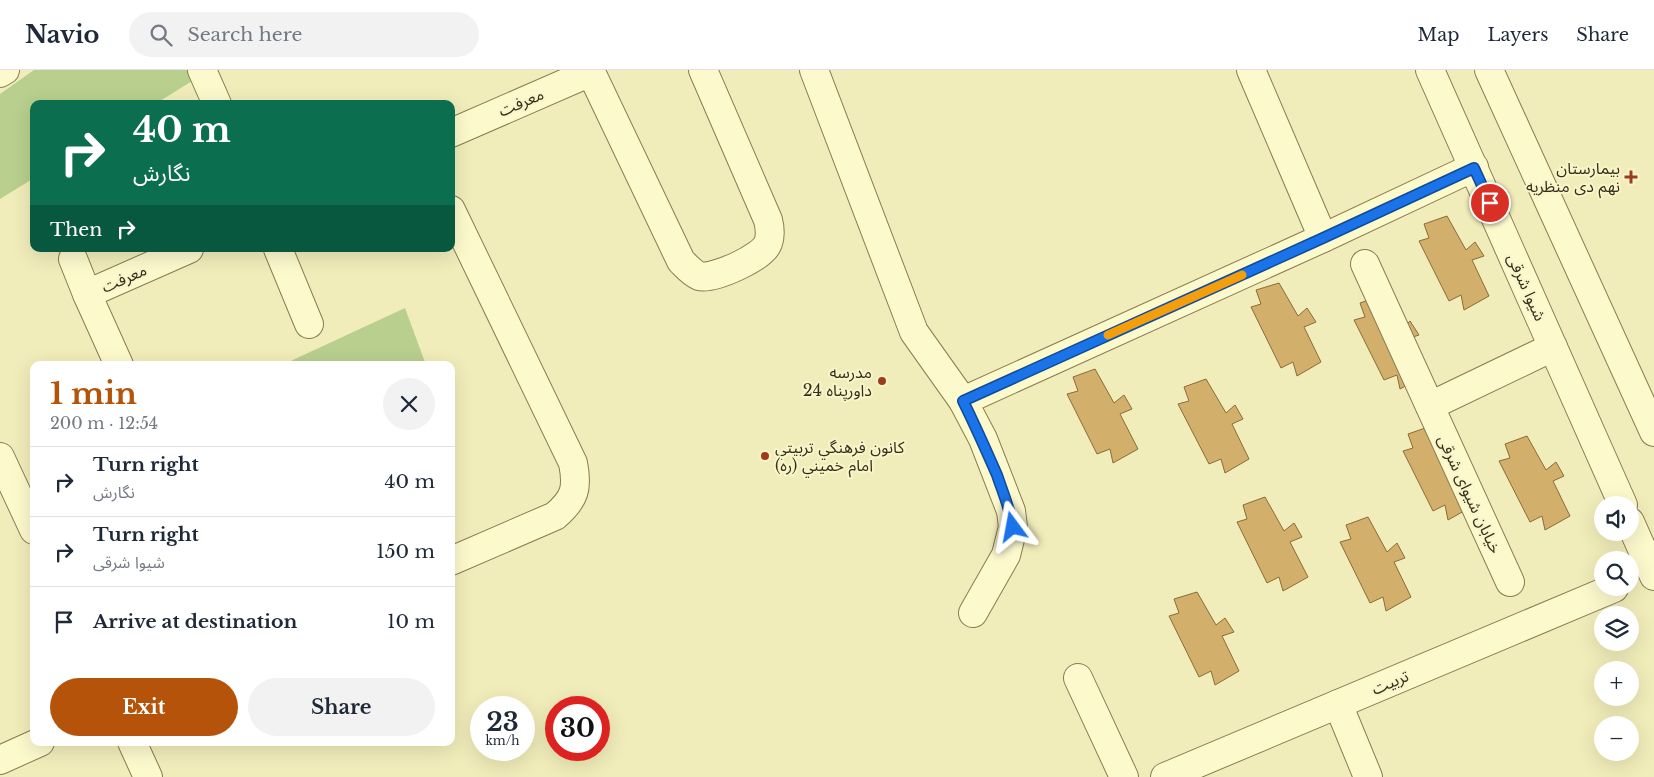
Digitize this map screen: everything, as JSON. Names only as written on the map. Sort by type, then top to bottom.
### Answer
[{"type":"street","points":[[0,73],[5,70]]},
{"type":"street","points":[[202,70],[214,100]]},
{"type":"street","points":[[591,71],[681,261],[688,269],[699,276],[713,276],[759,255],[768,245],[770,232],[768,220],[703,70]]},
{"type":"street","points":[[814,70],[914,332],[963,401],[982,439],[1011,511],[1013,527],[1006,555],[973,613]]},
{"type":"street","points":[[1251,70],[1323,238]]},
{"type":"street","name":"شیوا شرقی","points":[[1430,70],[1618,496]]},
{"type":"street","points":[[1489,70],[1654,432]]},
{"type":"street","name":"معرفت","points":[[455,131],[591,71]]},
{"type":"street","points":[[963,401],[1474,168]]},
{"type":"street","points":[[455,218],[573,463],[576,477],[574,493],[566,506],[555,516],[455,559]]},
{"type":"street","name":"معرفت","points":[[87,294],[182,252]]},
{"type":"street","points":[[279,252],[309,324]]},
{"type":"street","points":[[73,259],[117,361]]},
{"type":"street","name":"خیابان شیوای شرقی","points":[[1364,264],[1510,582]]},
{"type":"street","points":[[1430,406],[1553,347]]},
{"type":"street","points":[[0,457],[30,521]]},
{"type":"street","points":[[1635,541],[1645,576]]},
{"type":"street","name":"تربیت","points":[[1165,777],[1595,596]]},
{"type":"street","points":[[1078,678],[1124,777]]},
{"type":"street","points":[[1338,704],[1368,777]]},
{"type":"street","points":[[0,760],[31,746]]},
{"type":"street","points":[[134,746],[148,777]]},
{"type":"green space","points":[[34,70],[210,70],[161,100],[30,100],[30,180],[0,199],[0,94]]},
{"type":"green space","points":[[405,308],[425,361],[291,361]]},
{"type":"building","points":[[1447,216],[1466,250],[1475,242],[1484,256],[1472,260],[1489,296],[1464,310],[1461,295],[1449,301],[1419,241],[1429,238],[1424,224]]},
{"type":"building","points":[[1279,283],[1298,316],[1307,308],[1316,322],[1304,327],[1321,362],[1297,376],[1293,362],[1281,368],[1251,307],[1261,304],[1256,290]]},
{"type":"building","points":[[1382,295],[1402,329],[1410,321],[1419,335],[1407,339],[1425,375],[1400,389],[1397,375],[1384,380],[1354,320],[1365,317],[1360,303]]},
{"type":"building","points":[[1095,369],[1114,403],[1124,395],[1132,409],[1120,414],[1138,449],[1113,463],[1110,449],[1097,454],[1067,394],[1078,391],[1073,377]]},
{"type":"building","points":[[1206,379],[1226,413],[1235,405],[1243,419],[1232,424],[1249,459],[1225,473],[1221,459],[1209,464],[1178,404],[1189,401],[1184,387]]},
{"type":"building","points":[[1431,426],[1473,506],[1448,520],[1445,505],[1433,511],[1403,451],[1413,448],[1408,434]]},
{"type":"building","points":[[1527,436],[1546,470],[1556,462],[1564,476],[1553,481],[1570,516],[1545,530],[1542,516],[1530,522],[1499,461],[1510,458],[1505,444]]},
{"type":"building","points":[[1265,497],[1284,531],[1294,523],[1302,537],[1290,542],[1308,577],[1283,591],[1279,577],[1267,583],[1237,522],[1247,519],[1243,505]]},
{"type":"building","points":[[1368,517],[1387,552],[1397,543],[1405,558],[1394,562],[1411,597],[1386,611],[1383,597],[1370,603],[1340,542],[1351,539],[1346,525]]},
{"type":"building","points":[[1197,592],[1216,625],[1225,618],[1234,632],[1222,636],[1239,671],[1215,685],[1211,671],[1199,677],[1169,616],[1179,613],[1174,599]]},
{"type":"slow traffic","points":[[1108,335],[1242,275]]},
{"type":"place","name":"بیمارستان نهم دی منظریه","points":[[1631,177]]},
{"type":"place","name":"مدرسه داورپناه 24","points":[[882,381]]},
{"type":"place","name":"كانون فرهنگي تربيتي امام خميني (ره)","points":[[765,456]]},
{"type":"route","points":[[1013,527],[1011,511],[1004,493],[982,439],[963,401],[1474,168],[1490,203]]}]
